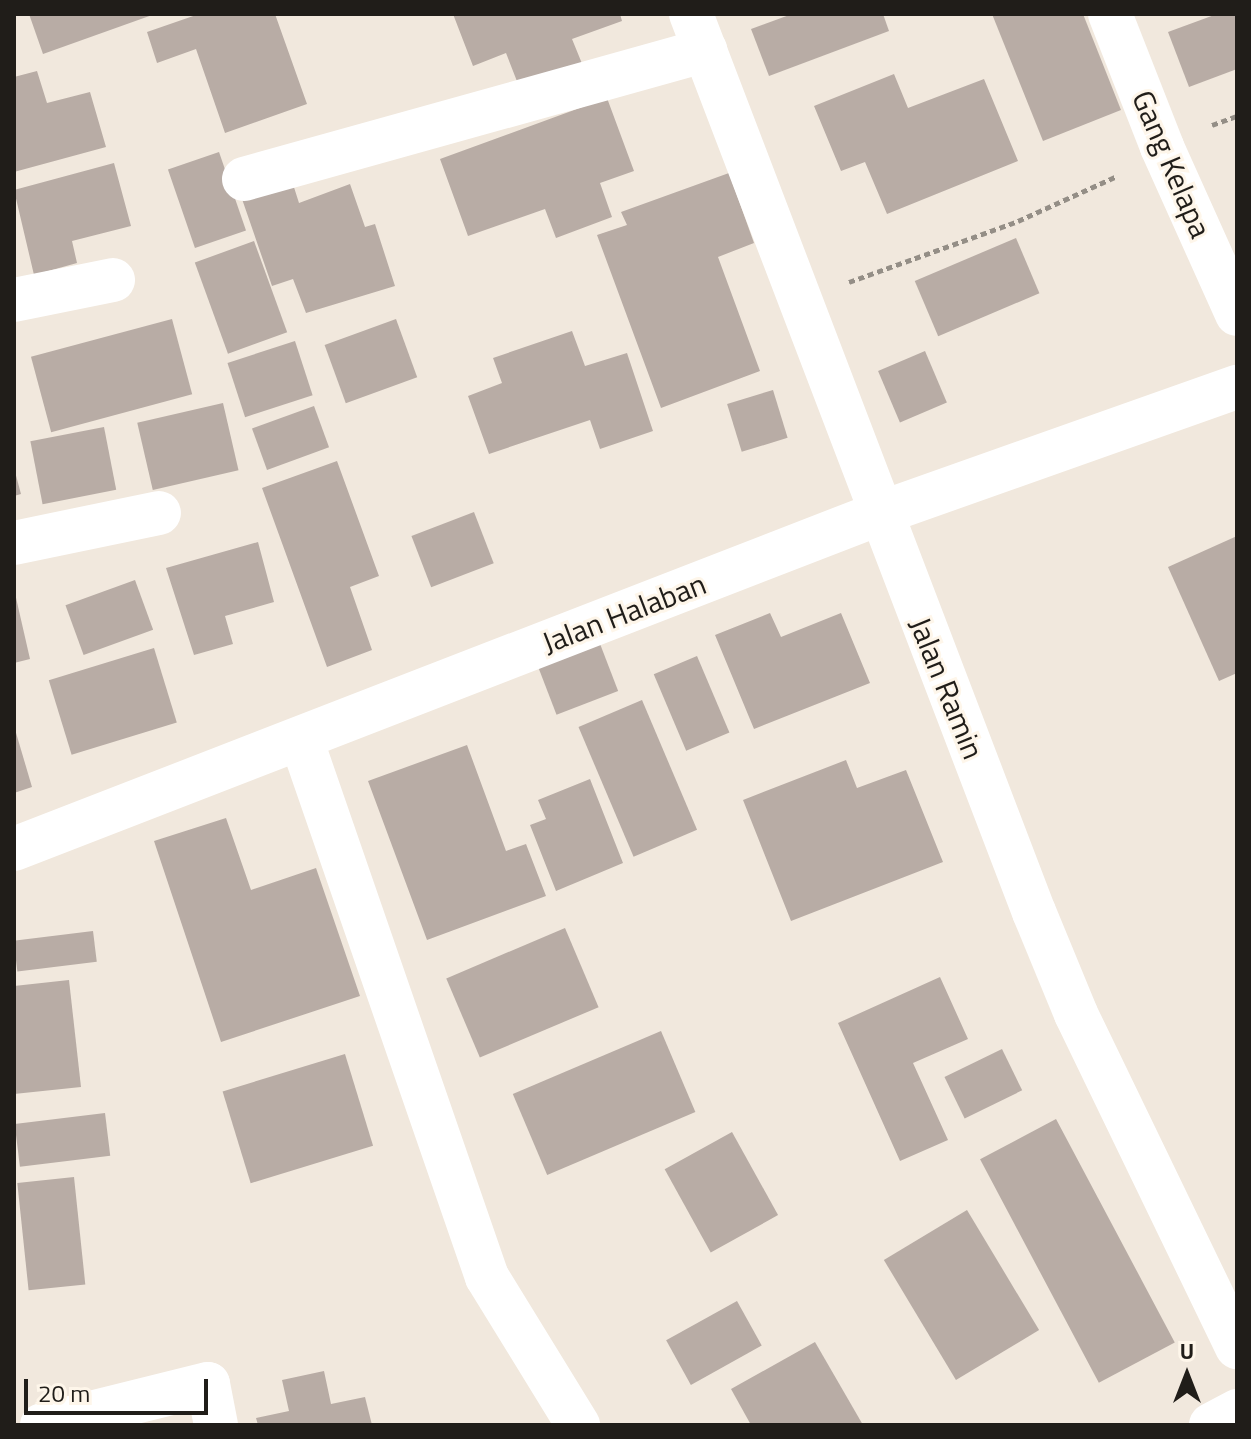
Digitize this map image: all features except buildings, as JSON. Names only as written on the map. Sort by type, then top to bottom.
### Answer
[{"type":"street","name":"Gang Kelapa","points":[[1110,14],[1162,147],[1237,314]]},
{"type":"street","points":[[244,179],[698,32]]},
{"type":"street","name":"Jalan Ramin","points":[[698,32],[802,298],[878,514],[1076,1014],[1237,1347]]},
{"type":"street","points":[[14,300],[113,280]]},
{"type":"street","name":"Jalan Halaban","points":[[14,849],[878,514],[1237,387]]},
{"type":"street","points":[[14,543],[159,513]]},
{"type":"street","points":[[301,739],[487,1277],[578,1425]]},
{"type":"street","points":[[42,1425],[208,1384],[216,1425]]},
{"type":"street","points":[[1211,1425],[1237,1411]]},
{"type":"path","points":[[802,298],[1018,221],[1116,177],[1162,147]]}]
